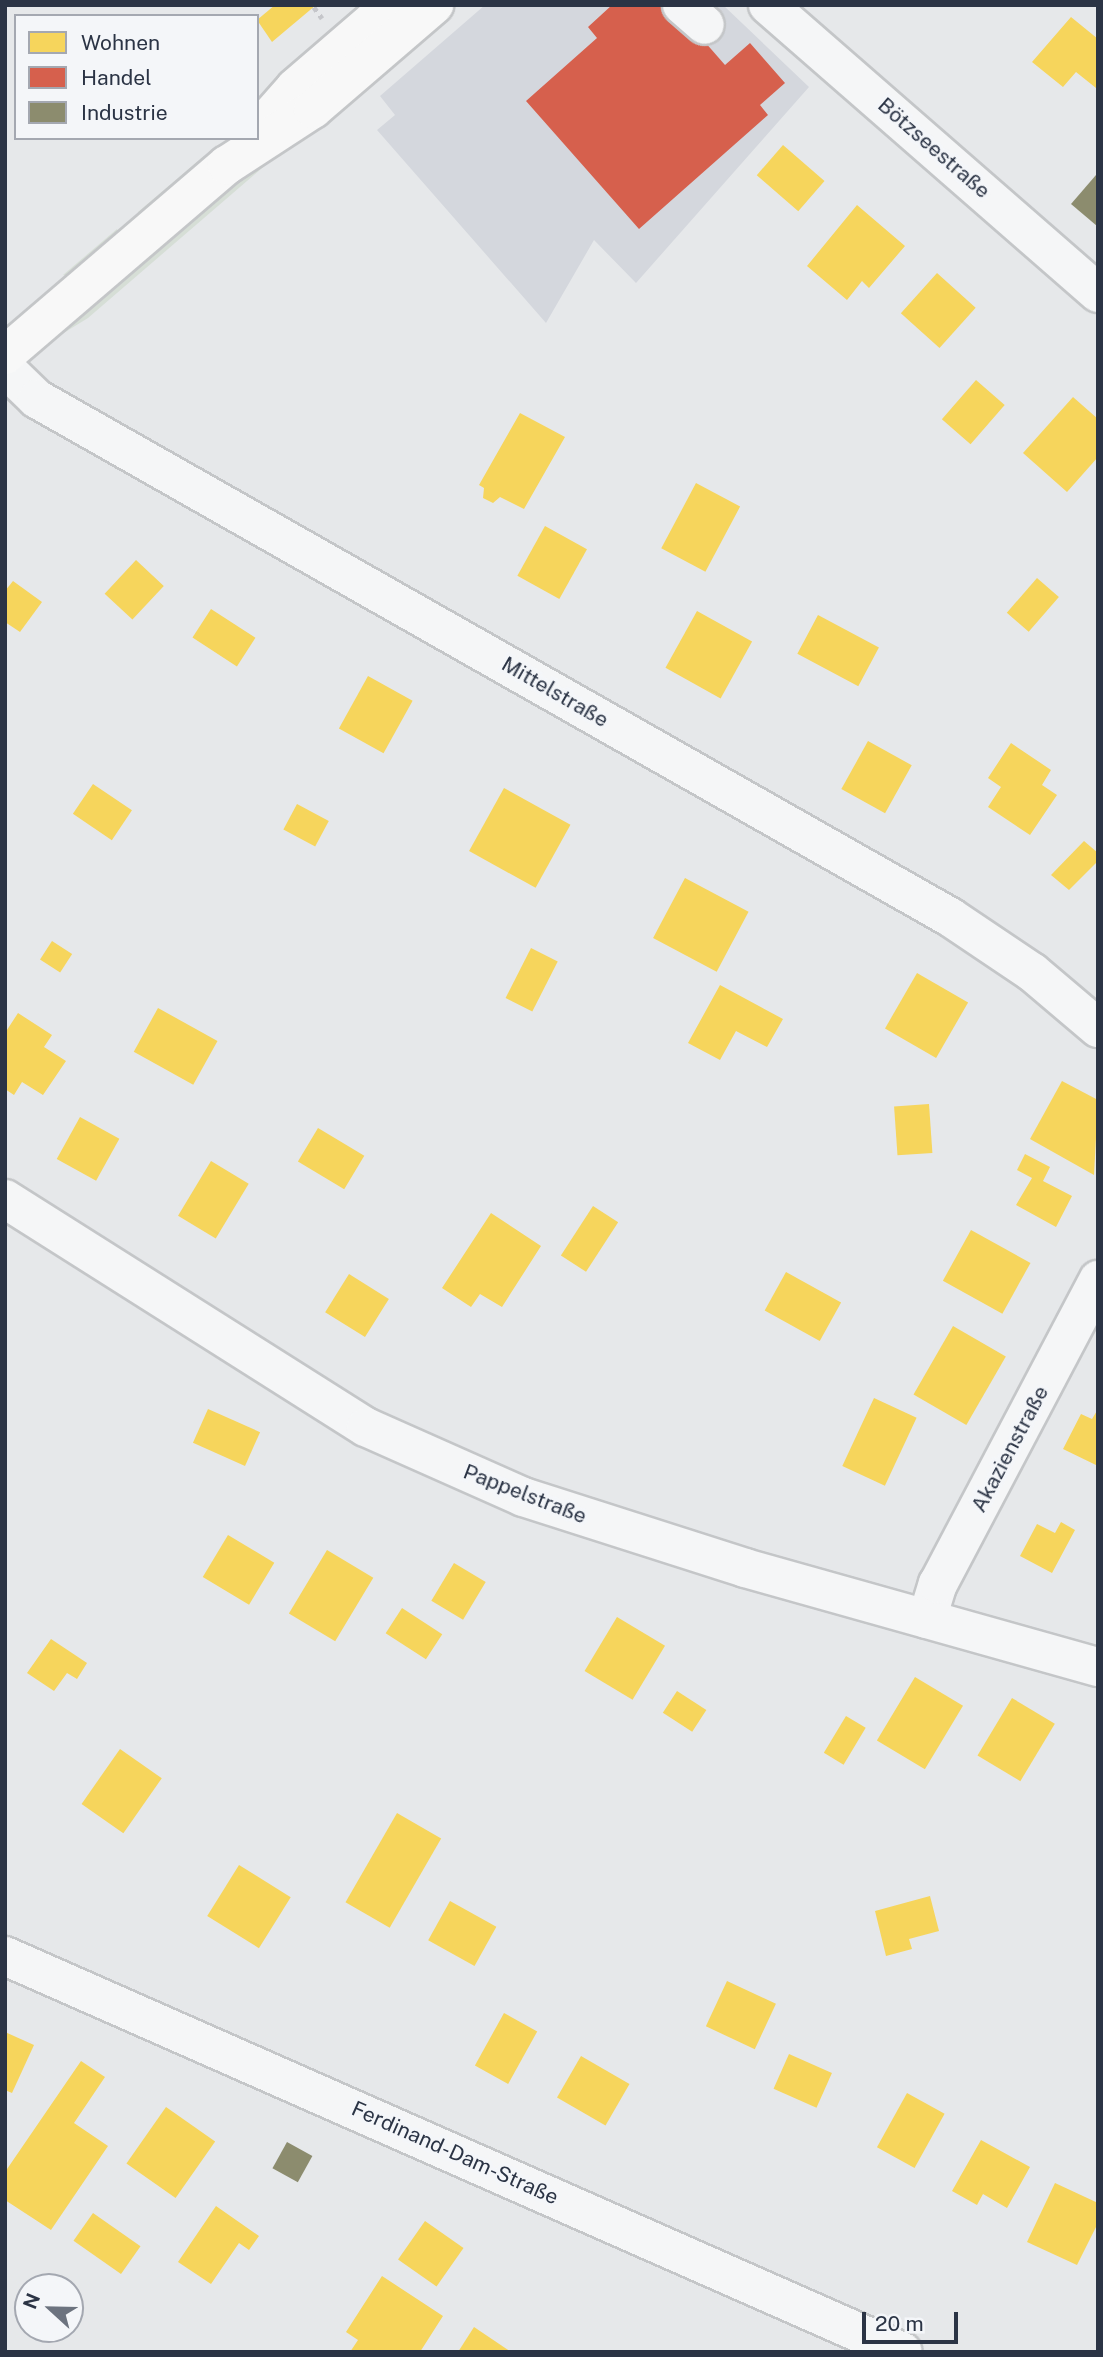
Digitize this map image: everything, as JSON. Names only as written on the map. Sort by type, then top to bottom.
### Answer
[{"type":"main road","points":[[259,128],[295,88],[379,18],[434,5]]},
{"type":"main road","points":[[5,355],[239,152],[313,109],[379,18]]},
{"type":"street","name":"Bötzseestraße","points":[[768,5],[1098,293]]},
{"type":"street","name":"Mittelstraße","points":[[5,368],[37,399],[950,917],[1032,972],[1098,1028]]},
{"type":"street","name":"Pappelstraße","points":[[5,1199],[321,1401],[421,1452],[591,1521],[1098,1667]]},
{"type":"street","name":"Akazienstraße","points":[[927,1619],[938,1584],[1098,1280]]},
{"type":"street","name":"Ferdinand-Dam-Straße","points":[[5,1956],[903,2352]]},
{"type":"shaded area","points":[[485,5],[723,5],[809,87],[636,283],[594,240],[546,323],[377,130],[395,115],[380,96]]},
{"type":"shaded area","points":[[298,137],[88,318],[62,334],[59,331],[269,154]]},
{"type":"shaded area","points":[[204,156],[205,162],[145,214],[138,212]]},
{"type":"shaded area","points":[[117,229],[119,237],[71,277],[63,275]]},
{"type":"building: Wohnen","points":[[275,5],[316,5],[272,42],[259,23],[259,18]]},
{"type":"building: Wohnen","points":[[1071,17],[1098,39],[1096,88],[1076,72],[1063,87],[1032,62]]},
{"type":"building: Wohnen","points":[[783,145],[825,181],[798,211],[757,175]]},
{"type":"building: Wohnen","points":[[857,205],[905,246],[869,288],[862,281],[847,300],[807,266]]},
{"type":"building: Wohnen","points":[[937,273],[976,308],[940,348],[901,313]]},
{"type":"building: Wohnen","points":[[976,380],[1005,405],[971,444],[942,419]]},
{"type":"building: Wohnen","points":[[1073,397],[1098,419],[1098,457],[1067,492],[1023,453]]},
{"type":"building: Wohnen","points":[[520,413],[565,437],[524,509],[500,497],[493,503],[483,498],[484,488],[479,485]]},
{"type":"building: Wohnen","points":[[696,483],[740,506],[705,572],[661,548]]},
{"type":"building: Wohnen","points":[[545,526],[587,549],[559,599],[517,576]]},
{"type":"building: Wohnen","points":[[136,560],[164,586],[132,620],[105,594]]},
{"type":"building: Wohnen","points":[[1037,578],[1059,597],[1029,632],[1007,613]]},
{"type":"building: Wohnen","points":[[13,581],[42,602],[20,632],[5,622],[5,591]]},
{"type":"building: Wohnen","points":[[211,609],[255,638],[237,666],[192,638]]},
{"type":"building: Wohnen","points":[[697,611],[752,642],[721,698],[665,668]]},
{"type":"building: Wohnen","points":[[818,615],[879,647],[858,686],[797,654]]},
{"type":"building: Wohnen","points":[[368,676],[413,701],[384,753],[339,728]]},
{"type":"building: Wohnen","points":[[868,741],[912,765],[885,813],[841,789]]},
{"type":"building: Wohnen","points":[[1011,743],[1051,770],[1042,785],[1057,795],[1030,835],[988,807],[1001,787],[988,778]]},
{"type":"building: Wohnen","points":[[93,784],[132,810],[112,840],[73,814]]},
{"type":"building: Wohnen","points":[[504,788],[570,825],[536,888],[469,851]]},
{"type":"building: Wohnen","points":[[297,804],[329,821],[315,847],[283,830]]},
{"type":"building: Wohnen","points":[[1084,841],[1098,853],[1098,861],[1069,890],[1051,875]]},
{"type":"building: Wohnen","points":[[685,878],[749,912],[717,972],[653,938]]},
{"type":"building: Wohnen","points":[[52,941],[72,954],[60,973],[40,959]]},
{"type":"building: Wohnen","points":[[531,948],[558,962],[532,1012],[506,998]]},
{"type":"building: Wohnen","points":[[917,973],[968,1002],[936,1058],[885,1028]]},
{"type":"building: Wohnen","points":[[720,985],[783,1019],[767,1047],[736,1031],[720,1060],[688,1043]]},
{"type":"building: Wohnen","points":[[158,1008],[217,1041],[193,1085],[134,1052]]},
{"type":"building: Wohnen","points":[[18,1013],[52,1035],[44,1047],[66,1061],[43,1095],[22,1082],[14,1095],[5,1089],[5,1033]]},
{"type":"building: Wohnen","points":[[1062,1081],[1098,1100],[1094,1175],[1030,1139]]},
{"type":"building: Wohnen","points":[[929,1104],[932,1153],[898,1155],[894,1106]]},
{"type":"building: Wohnen","points":[[80,1117],[119,1139],[96,1181],[57,1159]]},
{"type":"building: Wohnen","points":[[318,1128],[364,1156],[344,1189],[298,1161]]},
{"type":"building: Wohnen","points":[[1025,1154],[1050,1167],[1043,1181],[1072,1196],[1056,1227],[1016,1205],[1032,1178],[1017,1170]]},
{"type":"building: Wohnen","points":[[211,1161],[249,1184],[216,1239],[178,1216]]},
{"type":"building: Wohnen","points":[[593,1206],[618,1222],[586,1272],[561,1255]]},
{"type":"building: Wohnen","points":[[491,1213],[541,1246],[502,1307],[480,1294],[471,1307],[442,1288]]},
{"type":"building: Wohnen","points":[[971,1230],[1030,1263],[1002,1314],[943,1281]]},
{"type":"building: Wohnen","points":[[786,1272],[841,1303],[820,1341],[765,1310]]},
{"type":"building: Wohnen","points":[[349,1274],[389,1299],[365,1337],[325,1312]]},
{"type":"building: Wohnen","points":[[953,1326],[1006,1356],[966,1425],[914,1394]]},
{"type":"building: Wohnen","points":[[874,1398],[917,1418],[885,1486],[842,1466]]},
{"type":"building: Wohnen","points":[[208,1409],[260,1432],[245,1466],[193,1443]]},
{"type":"building: Wohnen","points":[[1098,1409],[1098,1466],[1063,1449],[1081,1414],[1092,1419]]},
{"type":"building: Wohnen","points":[[1061,1522],[1075,1530],[1052,1573],[1020,1556],[1037,1524],[1055,1533]]},
{"type":"building: Wohnen","points":[[228,1535],[274,1563],[249,1605],[203,1577]]},
{"type":"building: Wohnen","points":[[327,1550],[373,1578],[335,1641],[289,1613]]},
{"type":"building: Wohnen","points":[[454,1563],[486,1582],[463,1620],[431,1601]]},
{"type":"building: Wohnen","points":[[402,1608],[442,1634],[426,1659],[386,1633]]},
{"type":"building: Wohnen","points":[[617,1617],[665,1646],[633,1700],[585,1671]]},
{"type":"building: Wohnen","points":[[51,1639],[87,1663],[77,1679],[67,1673],[54,1691],[27,1673]]},
{"type":"building: Wohnen","points":[[915,1677],[963,1706],[925,1769],[877,1740]]},
{"type":"building: Wohnen","points":[[677,1691],[706,1710],[692,1732],[663,1713]]},
{"type":"building: Wohnen","points":[[1012,1698],[1055,1724],[1020,1781],[977,1755]]},
{"type":"building: Wohnen","points":[[846,1716],[866,1728],[844,1765],[824,1753]]},
{"type":"building: Wohnen","points":[[120,1749],[162,1778],[123,1833],[82,1804]]},
{"type":"building: Wohnen","points":[[397,1813],[441,1838],[390,1928],[346,1902]]},
{"type":"building: Wohnen","points":[[239,1865],[291,1897],[259,1948],[207,1916]]},
{"type":"building: Wohnen","points":[[930,1896],[939,1931],[909,1939],[912,1949],[886,1956],[875,1911]]},
{"type":"building: Wohnen","points":[[450,1901],[496,1927],[475,1966],[428,1940]]},
{"type":"building: Wohnen","points":[[727,1981],[776,2004],[755,2049],[706,2026]]},
{"type":"building: Wohnen","points":[[504,2013],[537,2031],[508,2084],[475,2065]]},
{"type":"building: Wohnen","points":[[5,2032],[34,2045],[12,2093],[5,2090]]},
{"type":"building: Wohnen","points":[[789,2054],[832,2073],[816,2108],[774,2089]]},
{"type":"building: Wohnen","points":[[581,2056],[629,2084],[605,2126],[557,2098]]},
{"type":"building: Wohnen","points":[[81,2061],[105,2077],[74,2123],[108,2146],[51,2230],[5,2200],[5,2172]]},
{"type":"building: Wohnen","points":[[907,2093],[945,2114],[915,2168],[877,2147]]},
{"type":"building: Wohnen","points":[[166,2107],[215,2141],[176,2198],[126,2164]]},
{"type":"building: Wohnen","points":[[981,2140],[1030,2167],[1007,2208],[983,2194],[977,2205],[952,2191]]},
{"type":"building: Wohnen","points":[[1055,2183],[1098,2203],[1098,2223],[1077,2265],[1027,2242]]},
{"type":"building: Wohnen","points":[[216,2206],[259,2236],[249,2250],[239,2243],[211,2284],[178,2262]]},
{"type":"building: Wohnen","points":[[93,2213],[141,2246],[121,2274],[73,2241]]},
{"type":"building: Wohnen","points":[[425,2221],[464,2248],[437,2286],[398,2260]]},
{"type":"building: Wohnen","points":[[382,2276],[443,2316],[420,2352],[350,2352],[358,2340],[346,2332]]},
{"type":"building: Wohnen","points":[[474,2327],[511,2352],[458,2352]]},
{"type":"building: Handel","points":[[612,5],[660,5],[669,16],[676,9],[725,65],[750,43],[785,83],[760,105],[768,115],[639,229],[526,101],[597,38],[588,27]]},
{"type":"building: Industrie","points":[[1096,175],[1098,177],[1097,226],[1071,204]]},
{"type":"building: Industrie","points":[[287,2142],[312,2156],[298,2182],[272,2168]]}]
